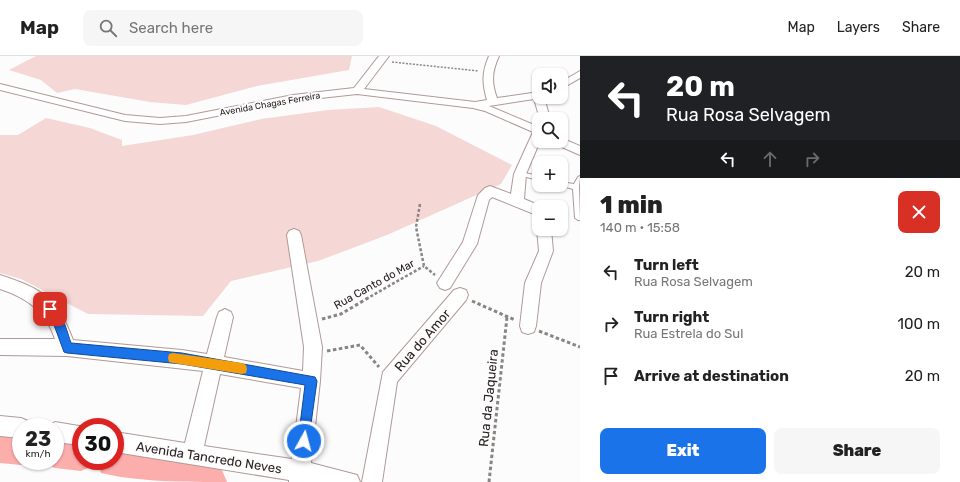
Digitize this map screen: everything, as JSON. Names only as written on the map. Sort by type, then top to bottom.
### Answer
[{"type":"street","points":[[493,102],[486,82],[487,72],[494,56]]},
{"type":"street","points":[[356,91],[383,58]]},
{"type":"street","points":[[568,82],[580,74]]},
{"type":"street","name":"Avenida Chagas Ferreira","points":[[0,87],[125,118],[160,121],[186,119],[293,98],[356,91],[474,105],[496,112],[532,128]]},
{"type":"street","points":[[0,99],[12,91]]},
{"type":"street","points":[[474,105],[532,96]]},
{"type":"street","points":[[568,145],[580,151]]},
{"type":"street","points":[[517,202],[520,174],[532,147]]},
{"type":"street","points":[[445,283],[470,244],[483,198],[490,191],[532,208]]},
{"type":"street","points":[[294,235],[313,354],[300,476]]},
{"type":"street","points":[[532,327],[533,283],[546,252],[545,236]]},
{"type":"street","points":[[0,282],[34,295],[50,309],[59,323],[67,348]]},
{"type":"street","name":"Rua do Amor","points":[[372,482],[389,378],[460,296]]},
{"type":"street","points":[[192,455],[225,317]]},
{"type":"street","points":[[0,347],[67,348],[182,359],[311,381]]},
{"type":"street","points":[[0,426],[12,427]]},
{"type":"street","name":"Avenida Tancredo Neves","points":[[124,444],[300,476],[350,482]]},
{"type":"lane","points":[[520,174],[532,177]]},
{"type":"lane","points":[[578,218],[576,187],[580,178]]},
{"type":"lane","points":[[568,185],[576,187]]},
{"type":"path","points":[[383,58],[487,72]]},
{"type":"path","name":"Rua Canto do Mar","points":[[309,322],[341,314],[424,266]]},
{"type":"path","name":"Rua da Jaqueira","points":[[489,482],[507,317]]},
{"type":"path","points":[[532,327],[580,347]]},
{"type":"path","points":[[313,354],[360,345],[389,378]]},
{"type":"shaded area","points":[[36,56],[352,56],[349,70],[257,86],[186,105],[150,102],[75,89],[57,93],[41,80],[9,70]]},
{"type":"shaded area","points":[[379,107],[436,126],[512,165],[501,184],[387,235],[318,261],[231,281],[203,316],[88,314],[21,279],[0,273],[0,135],[18,135],[46,118],[90,128],[122,140],[122,146],[193,135],[261,119],[328,110]]},
{"type":"waterway","points":[[0,446],[12,447]]},
{"type":"waterway","points":[[64,452],[72,453]]},
{"type":"waterway","points":[[124,463],[210,482]]},
{"type":"slow traffic","points":[[173,358],[242,369]]},
{"type":"route","points":[[50,309],[59,323],[67,348],[182,359],[311,381],[304,441]]}]
